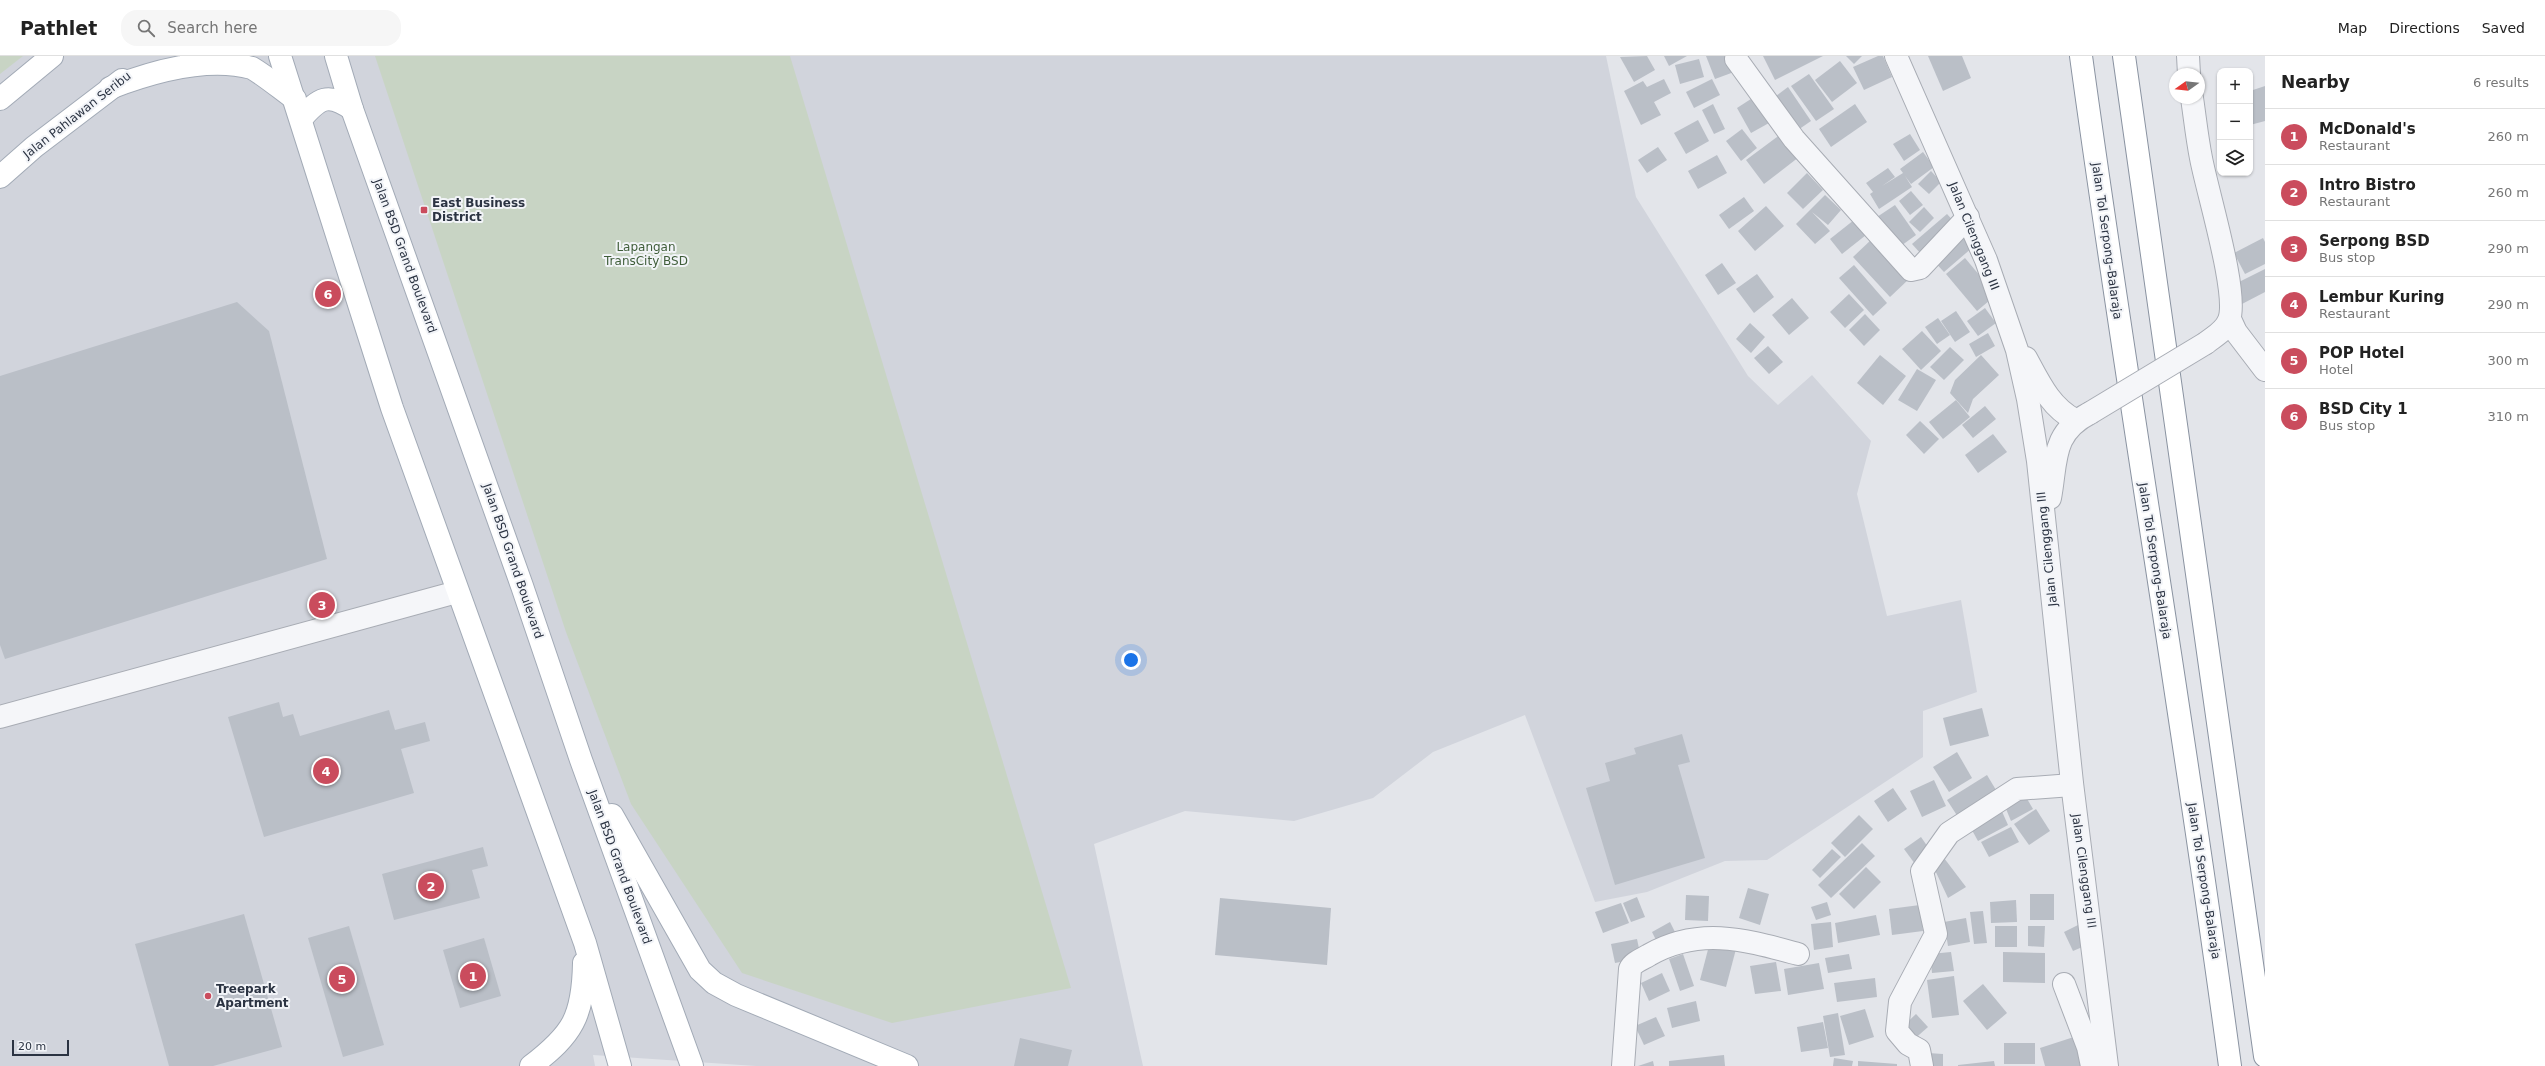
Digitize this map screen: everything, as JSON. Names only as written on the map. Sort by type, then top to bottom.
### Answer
[{"type":"main road","points":[[0,98],[52,56]]},
{"type":"main road","name":"Jalan Pahlawan Seribu","points":[[0,177],[34,146],[110,88],[156,56]]},
{"type":"main road","points":[[110,88],[179,61],[208,56],[224,57],[251,68],[294,99]]},
{"type":"main road","points":[[280,56],[380,372],[457,592],[585,943],[620,1066]]},
{"type":"main road","name":"Jalan BSD Grand Boulevard","points":[[336,56],[355,117],[522,586],[581,760],[692,1066]]},
{"type":"main road","name":"Jalan Tol Serpong–Balaraja","points":[[2081,56],[2114,295],[2212,930],[2230,1066]]},
{"type":"main road","points":[[2124,56],[2265,1056]]},
{"type":"main road","points":[[301,119],[313,105],[327,98],[339,99],[355,117]]},
{"type":"main road","points":[[581,760],[700,970],[714,983],[736,995],[907,1066]]},
{"type":"main road","points":[[531,1066],[553,1049],[572,1026],[584,992],[585,943]]},
{"type":"street","points":[[346,56],[355,117]]},
{"type":"street","name":"Jalan Cilenggang III","points":[[1896,56],[1986,260],[2009,326],[2028,399],[2044,525],[2072,785],[2108,1066]]},
{"type":"street","points":[[2188,56],[2189,68]]},
{"type":"street","points":[[1736,59],[1794,139],[1911,270],[1920,268],[1968,217]]},
{"type":"street","points":[[2044,525],[2053,482],[2056,451],[2067,429],[2083,416],[2206,343],[2224,330],[2230,320],[2231,306],[2229,282],[2201,159],[2193,104]]},
{"type":"street","points":[[2230,320],[2236,332],[2265,370]]},
{"type":"street","points":[[2009,326],[2047,396],[2064,414],[2083,416]]},
{"type":"street","points":[[0,717],[457,592]]},
{"type":"street","points":[[1922,1066],[1919,1050],[1908,1044],[1897,1030],[1900,1002],[1936,934],[1922,871],[1949,833],[2018,789],[2072,785]]},
{"type":"street","points":[[1623,1066],[1630,969],[1633,964],[1660,949],[1715,937],[1740,938],[1798,954]]},
{"type":"street","points":[[2064,984],[2088,1047],[2092,1066]]},
{"type":"shaded area","points":[[0,56],[1606,56],[1636,197],[1748,376],[1778,405],[1812,375],[1871,441],[1857,494],[1887,616],[1961,600],[1977,692],[1923,711],[1923,757],[1767,860],[1725,861],[1647,892],[1595,902],[1525,715],[1433,752],[1373,798],[1294,821],[1185,811],[1094,844],[1143,1066],[756,1066],[593,1055],[595,1066],[0,1066]]},
{"type":"green space","points":[[0,56],[23,56],[0,74]]},
{"type":"green space","name":"Lapangan TransCity BSD","points":[[375,56],[790,56],[1071,988],[892,1023],[742,973],[631,804],[566,632]]},
{"type":"building","points":[[1647,56],[1655,70],[1634,82],[1620,57]]},
{"type":"building","points":[[1664,56],[1687,56],[1669,66]]},
{"type":"building","points":[[1706,56],[1728,56],[1734,72],[1715,79]]},
{"type":"building","points":[[1763,56],[1823,56],[1775,80]]},
{"type":"building","points":[[1846,56],[1862,56],[1854,64]]},
{"type":"building","points":[[1878,56],[1883,56],[1892,77],[1864,90],[1853,67]]},
{"type":"building","points":[[1928,56],[1962,56],[1971,78],[1943,91]]},
{"type":"building","points":[[1699,59],[1704,77],[1680,84],[1675,65]]},
{"type":"building","points":[[1840,61],[1857,83],[1832,102],[1815,80]]},
{"type":"building","points":[[1809,74],[1834,109],[1816,121],[1791,86]]},
{"type":"building","points":[[1664,79],[1671,93],[1654,102],[1661,115],[1641,125],[1624,91],[1643,81],[1647,87]]},
{"type":"building","points":[[1712,79],[1720,95],[1694,108],[1686,92]]},
{"type":"building","points":[[2265,86],[2265,121],[2253,124],[2253,104],[2253,90]]},
{"type":"building","points":[[1788,87],[1811,121],[1795,132],[1772,99]]},
{"type":"building","points":[[1754,97],[1769,123],[1751,133],[1737,108]]},
{"type":"building","points":[[1713,104],[1725,129],[1714,134],[1702,110]]},
{"type":"building","points":[[1855,104],[1867,122],[1831,147],[1819,129]]},
{"type":"building","points":[[1698,120],[1709,141],[1686,154],[1674,133]]},
{"type":"building","points":[[1742,129],[1757,148],[1741,161],[1726,141]]},
{"type":"building","points":[[1781,134],[1799,157],[1764,184],[1746,160]]},
{"type":"building","points":[[1910,134],[1920,150],[1904,161],[1893,144]]},
{"type":"building","points":[[1658,147],[1667,160],[1647,173],[1638,160]]},
{"type":"building","points":[[1923,152],[1934,167],[1911,184],[1905,176],[1912,187],[1879,209],[1870,194],[1873,192],[1866,183],[1888,168],[1895,177],[1882,186],[1903,173],[1900,169]]},
{"type":"building","points":[[1717,155],[1727,173],[1698,189],[1688,171]]},
{"type":"building","points":[[1931,171],[1941,182],[1929,194],[1918,184]]},
{"type":"building","points":[[1807,173],[1823,190],[1803,209],[1787,193]]},
{"type":"building","points":[[1911,191],[1923,205],[1910,215],[1899,201]]},
{"type":"building","points":[[1825,195],[1841,210],[1828,225],[1812,212],[1830,231],[1815,244],[1796,224]]},
{"type":"building","points":[[1744,197],[1754,211],[1729,229],[1719,215]]},
{"type":"building","points":[[1895,205],[1916,235],[1898,248],[1877,217]]},
{"type":"building","points":[[1766,206],[1784,226],[1755,251],[1738,231]]},
{"type":"building","points":[[1924,207],[1934,218],[1920,232],[1909,222]]},
{"type":"building","points":[[1947,214],[1957,225],[1922,255],[1912,244]]},
{"type":"building","points":[[1854,220],[1866,235],[1842,254],[1830,239]]},
{"type":"building","points":[[1959,232],[1973,247],[1944,272],[1931,258]]},
{"type":"building","points":[[2263,238],[2265,242],[2265,264],[2245,274],[2234,253]]},
{"type":"building","points":[[1872,239],[1909,279],[1890,297],[1853,257]]},
{"type":"building","points":[[1965,258],[1996,295],[1977,311],[1946,274]]},
{"type":"building","points":[[1722,263],[1736,283],[1718,295],[1705,275]]},
{"type":"building","points":[[1854,265],[1887,303],[1873,316],[1839,278]]},
{"type":"building","points":[[2265,269],[2265,292],[2242,304],[2233,285]]},
{"type":"building","points":[[1757,274],[1774,297],[1754,313],[1736,289]]},
{"type":"building","points":[[1849,294],[1864,310],[1845,328],[1830,312]]},
{"type":"building","points":[[1792,298],[1809,318],[1789,335],[1772,315]]},
{"type":"building","points":[[237,302],[269,331],[327,559],[5,659],[0,645],[0,376]]},
{"type":"building","points":[[1985,308],[1996,323],[1978,336],[1967,321]]},
{"type":"building","points":[[1956,311],[1970,332],[1955,342],[1941,321]]},
{"type":"building","points":[[1865,314],[1880,330],[1864,346],[1849,330]]},
{"type":"building","points":[[1938,318],[1950,335],[1937,344],[1925,327]]},
{"type":"building","points":[[1750,323],[1765,337],[1751,353],[1736,339]]},
{"type":"building","points":[[1922,331],[1941,351],[1921,370],[1902,349]]},
{"type":"building","points":[[1988,333],[1995,346],[1976,357],[1969,344]]},
{"type":"building","points":[[1768,346],[1783,362],[1769,374],[1754,358]]},
{"type":"building","points":[[1950,347],[1964,360],[1944,380],[1930,367]]},
{"type":"building","points":[[1880,355],[1906,376],[1883,405],[1857,383]]},
{"type":"building","points":[[1981,355],[1999,375],[1973,399],[1968,413],[1950,393],[1955,380]]},
{"type":"building","points":[[1917,369],[1936,380],[1917,411],[1898,400]]},
{"type":"building","points":[[1956,400],[1970,417],[1943,439],[1929,422]]},
{"type":"building","points":[[1985,406],[1996,419],[1973,438],[1962,425]]},
{"type":"building","points":[[1920,421],[1939,439],[1924,454],[1906,435]]},
{"type":"building","points":[[1993,434],[2007,452],[1978,473],[1965,455]]},
{"type":"building","points":[[279,702],[283,717],[293,714],[300,736],[389,710],[395,730],[425,722],[430,741],[401,749],[414,793],[264,837],[228,717]]},
{"type":"building","points":[[1982,708],[1989,736],[1950,746],[1943,718]]},
{"type":"building","points":[[1682,734],[1690,762],[1678,765],[1705,858],[1615,885],[1586,788],[1610,781],[1605,763],[1636,754],[1634,748]]},
{"type":"building","points":[[1957,752],[1972,778],[1949,792],[1933,767]]},
{"type":"building","points":[[1987,775],[1999,795],[1960,820],[1947,800]]},
{"type":"building","points":[[1934,780],[1946,806],[1922,817],[1910,791]]},
{"type":"building","points":[[1893,788],[1907,809],[1888,822],[1874,801]]},
{"type":"building","points":[[2023,792],[2033,809],[2011,821],[2004,804]]},
{"type":"building","points":[[2000,807],[2008,825],[1978,841],[1968,823]]},
{"type":"building","points":[[2036,809],[2050,831],[2029,845],[2014,824]]},
{"type":"building","points":[[1859,815],[1873,829],[1845,857],[1831,843]]},
{"type":"building","points":[[2011,827],[2019,842],[1989,857],[1981,842]]},
{"type":"building","points":[[1921,837],[1932,853],[1915,864],[1904,849]]},
{"type":"building","points":[[1862,843],[1875,856],[1831,898],[1818,885]]},
{"type":"building","points":[[483,847],[488,866],[472,870],[480,898],[394,920],[382,874]]},
{"type":"building","points":[[1832,849],[1841,857],[1820,878],[1812,870]]},
{"type":"building","points":[[1944,858],[1966,887],[1948,898],[1934,868]]},
{"type":"building","points":[[1866,867],[1881,882],[1854,909],[1839,894]]},
{"type":"building","points":[[1748,888],[1769,894],[1760,925],[1739,918]]},
{"type":"building","points":[[2030,894],[2054,894],[2054,920],[2030,920]]},
{"type":"building","points":[[1686,895],[1709,896],[1708,921],[1685,920]]},
{"type":"building","points":[[1637,897],[1645,917],[1631,922],[1623,903]]},
{"type":"building","points":[[1220,898],[1331,908],[1327,965],[1215,955]]},
{"type":"building","points":[[2016,900],[2017,922],[1991,923],[1990,902]]},
{"type":"building","points":[[1827,902],[1831,915],[1816,920],[1811,907]]},
{"type":"building","points":[[1621,903],[1629,923],[1603,933],[1595,912]]},
{"type":"building","points":[[1920,905],[1923,931],[1892,935],[1889,909]]},
{"type":"building","points":[[1983,911],[1987,943],[1974,944],[1970,912]]},
{"type":"building","name":"Treepark Apartment","points":[[244,914],[282,1047],[213,1066],[169,1066],[135,944]]},
{"type":"building","points":[[1876,915],[1880,935],[1838,943],[1835,923]]},
{"type":"building","points":[[1966,918],[1970,942],[1948,946],[1944,922]]},
{"type":"building","points":[[1670,922],[1676,934],[1658,944],[1652,932]]},
{"type":"building","points":[[1831,922],[1833,947],[1814,950],[1811,924]]},
{"type":"building","points":[[2078,925],[2087,945],[2073,951],[2064,932]]},
{"type":"building","points":[[349,926],[384,1045],[343,1057],[308,938]]},
{"type":"building","points":[[1995,926],[2017,926],[2017,947],[1995,947]]},
{"type":"building","points":[[2028,926],[2045,926],[2044,947],[2028,946]]},
{"type":"building","points":[[484,938],[501,996],[460,1008],[443,950]]},
{"type":"building","points":[[1637,939],[1641,958],[1615,963],[1611,944]]},
{"type":"building","points":[[1710,942],[1736,949],[1726,987],[1700,980]]},
{"type":"building","points":[[1951,952],[1954,971],[1932,973],[1930,954]]},
{"type":"building","points":[[2003,952],[2045,953],[2045,983],[2003,982]]},
{"type":"building","points":[[1683,954],[1694,986],[1680,991],[1669,959]]},
{"type":"building","points":[[1849,954],[1852,969],[1828,973],[1825,958]]},
{"type":"building","points":[[1776,962],[1781,991],[1755,994],[1750,966]]},
{"type":"building","points":[[1819,963],[1824,989],[1788,995],[1784,969]]},
{"type":"building","points":[[1662,973],[1670,991],[1649,1001],[1641,983]]},
{"type":"building","points":[[1954,976],[1959,1015],[1932,1018],[1927,980]]},
{"type":"building","points":[[1875,978],[1877,997],[1837,1002],[1834,983]]},
{"type":"building","points":[[1983,984],[2007,1013],[1987,1030],[1963,1001]]},
{"type":"building","points":[[1696,1001],[1700,1021],[1672,1028],[1667,1008]]},
{"type":"building","points":[[1865,1009],[1874,1037],[1849,1045],[1840,1016]]},
{"type":"building","points":[[1838,1013],[1845,1055],[1830,1057],[1823,1016]]},
{"type":"building","points":[[1916,1014],[1928,1027],[1911,1042],[1900,1029]]},
{"type":"building","points":[[1656,1017],[1665,1036],[1644,1045],[1635,1026]]},
{"type":"building","points":[[1823,1022],[1828,1048],[1801,1052],[1797,1027]]},
{"type":"building","points":[[2080,1035],[2090,1066],[2045,1066],[2040,1048]]},
{"type":"building","points":[[1020,1038],[1072,1050],[1068,1066],[1014,1066]]},
{"type":"building","points":[[2004,1043],[2035,1043],[2035,1064],[2004,1064]]},
{"type":"building","points":[[1928,1053],[1943,1054],[1943,1066],[1928,1066]]},
{"type":"building","points":[[1724,1055],[1725,1066],[1669,1066],[1669,1061]]},
{"type":"building","points":[[1834,1058],[1853,1061],[1852,1066],[1833,1066]]},
{"type":"building","points":[[1653,1061],[1654,1066],[1638,1066]]},
{"type":"building","points":[[1858,1061],[1897,1064],[1897,1066],[1858,1066]]},
{"type":"building","points":[[1994,1061],[1995,1066],[1958,1066],[1958,1065]]},
{"type":"place","name":"East Business District","points":[[424,210]]},
{"type":"place","name":"BSD City 1","points":[[328,294]]},
{"type":"place","name":"Serpong BSD","points":[[322,605]]},
{"type":"place","name":"Lembur Kuring","points":[[326,771]]},
{"type":"place","name":"Intro Bistro","points":[[431,886]]},
{"type":"place","name":"McDonald's","points":[[473,976]]},
{"type":"place","name":"POP Hotel","points":[[342,979]]},
{"type":"place","name":"Treepark Apartment","points":[[208,996]]}]
